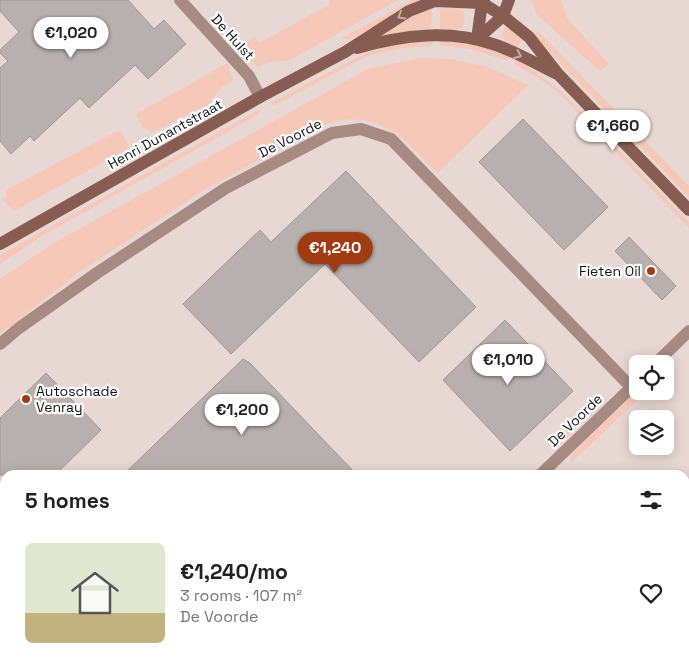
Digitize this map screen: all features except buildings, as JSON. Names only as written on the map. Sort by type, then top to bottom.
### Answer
[{"type":"main road","points":[[477,39],[503,16],[509,0]]},
{"type":"main road","name":"Henri Dunantstraat","points":[[0,244],[260,97],[345,52],[409,11],[436,1],[483,2],[529,37],[558,74]]},
{"type":"main road","points":[[477,39],[483,2]]},
{"type":"main road","name":"Henri Dunantstraat","points":[[345,52],[387,40],[413,36],[455,36],[499,45],[558,74]]},
{"type":"main road","points":[[558,74],[689,210]]},
{"type":"street","name":"De Hulst","points":[[180,0],[249,76],[260,97]]},
{"type":"street","name":"De Voorde","points":[[0,344],[19,328],[97,273],[226,188],[332,133],[361,129],[391,139],[629,379]]},
{"type":"street","points":[[664,355],[689,331]]},
{"type":"street","name":"De Voorde","points":[[545,470],[629,389]]},
{"type":"shaded area","points":[[0,0],[689,0],[689,470],[0,470]]},
{"type":"shaded area","points":[[329,0],[398,0],[290,60],[271,62],[258,67],[247,57],[244,45],[255,36],[259,43],[330,4]]},
{"type":"shaded area","points":[[412,0],[423,0],[348,40],[347,38],[342,40],[342,38]]},
{"type":"shaded area","points":[[532,0],[561,0],[567,18],[609,64],[600,71],[536,14]]},
{"type":"shaded area","points":[[458,8],[463,10],[465,15],[461,29],[440,30],[440,9]]},
{"type":"shaded area","points":[[432,9],[431,30],[379,38],[415,14]]},
{"type":"shaded area","points":[[509,26],[523,39],[517,48],[501,36],[505,28]]},
{"type":"shaded area","points":[[538,31],[689,186],[689,197],[534,36]]},
{"type":"shaded area","points":[[433,41],[431,46],[403,48],[371,55],[273,106],[270,103],[366,53],[405,42]]},
{"type":"shaded area","points":[[441,41],[476,46],[510,57],[508,60],[505,60],[470,49],[440,45]]},
{"type":"shaded area","points":[[420,58],[451,59],[488,67],[528,85],[438,173],[398,134],[373,122],[357,119],[341,120],[327,124],[206,189],[79,272],[0,334],[0,279],[52,244],[368,69]]},
{"type":"shaded area","points":[[517,60],[563,93],[689,222],[689,228],[561,95],[546,83],[514,64]]},
{"type":"shaded area","points":[[228,63],[233,81],[220,88],[210,103],[152,133],[143,127],[136,114]]},
{"type":"shaded area","points":[[260,109],[259,114],[40,237],[0,264],[0,255]]},
{"type":"shaded area","points":[[115,132],[122,132],[128,145],[126,150],[14,211],[3,200],[6,198],[6,190]]},
{"type":"shaded area","points":[[603,395],[597,408],[557,447],[553,443]]},
{"type":"shaded area","points":[[629,399],[638,400],[571,463],[570,457]]},
{"type":"place","name":"Fieten Oil","points":[[651,271]]},
{"type":"place","name":"Autoschade Venray","points":[[26,399]]}]
